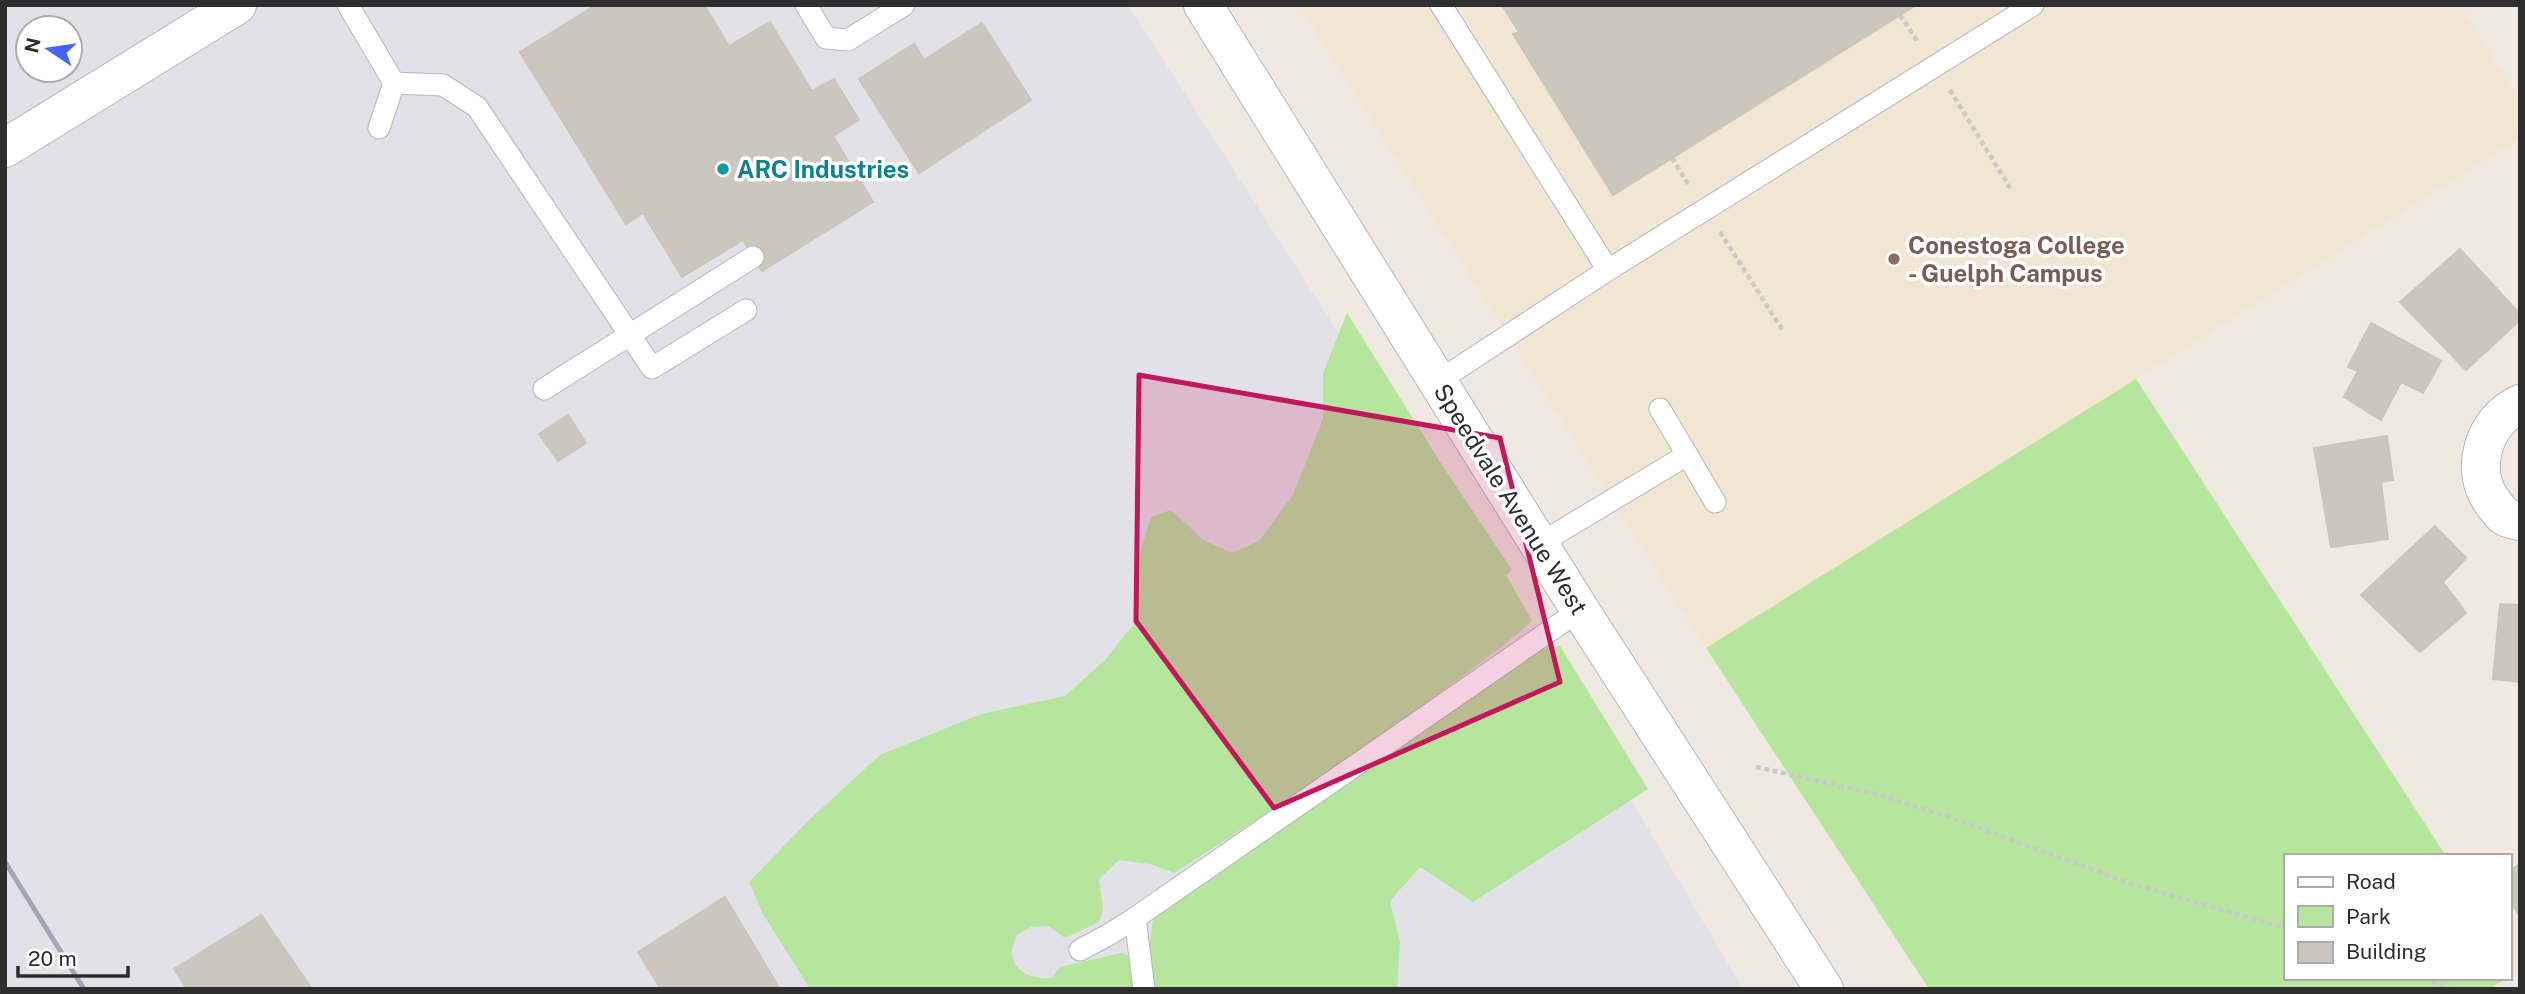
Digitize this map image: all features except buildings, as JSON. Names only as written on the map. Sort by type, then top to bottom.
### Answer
[{"type":"main road","name":"Speedvale Avenue West","points":[[1203,5],[1580,610],[1824,989]]},
{"type":"main road","points":[[5,148],[236,6]]},
{"type":"main road","points":[[2520,404],[2505,411],[2485,438],[2480,474],[2488,495],[2504,516],[2520,521]]},
{"type":"lane","points":[[348,5],[394,83],[379,128]]},
{"type":"lane","points":[[806,5],[826,38],[848,40],[904,5]]},
{"type":"lane","points":[[1441,5],[1608,270]]},
{"type":"lane","points":[[1437,382],[1608,270],[2033,5]]},
{"type":"lane","points":[[394,83],[443,85],[477,107],[652,368],[746,310]]},
{"type":"lane","points":[[544,389],[753,257]]},
{"type":"lane","points":[[1660,410],[1715,502]]},
{"type":"lane","points":[[1539,544],[1687,455]]},
{"type":"lane","points":[[1080,950],[1135,918],[1580,610]]},
{"type":"lane","points":[[1135,918],[1144,989]]},
{"type":"path","points":[[1900,15],[1935,66],[2010,188]]},
{"type":"path","points":[[1672,158],[1783,331]]},
{"type":"path","points":[[1756,767],[1872,793],[1921,808],[2129,884],[2284,928]]},
{"type":"path","points":[[2429,980],[2452,989]]},
{"type":"highlighted area","points":[[1139,375],[1500,438],[1560,682],[1274,808],[1136,621]]},
{"type":"shaded area","points":[[5,5],[1128,5],[1549,661],[1743,989],[5,989]]},
{"type":"shaded area","name":"Conestoga College - Guelph Campus","points":[[1299,5],[2459,5],[2520,100],[2520,138],[1706,648]]},
{"type":"green space","points":[[1347,313],[1442,465],[1512,570],[1506,575],[1532,621],[1482,662],[1368,744],[1174,873],[1150,864],[1119,860],[1099,879],[1103,910],[1099,922],[1065,938],[1048,926],[1031,927],[1015,939],[1012,952],[1016,965],[1026,974],[1052,978],[1060,967],[1122,953],[1133,957],[1149,949],[1153,920],[1165,907],[1523,658],[1549,647],[1560,646],[1648,789],[1473,902],[1420,867],[1390,901],[1400,942],[1397,989],[810,989],[763,914],[749,882],[810,819],[880,755],[981,714],[1065,696],[1105,660],[1137,620],[1134,572],[1151,517],[1171,510],[1203,540],[1232,553],[1259,541],[1293,495],[1323,419],[1323,373]]},
{"type":"green space","points":[[2136,379],[2445,854],[2284,854],[2284,980],[2504,980],[2489,989],[1929,989],[1706,648]]},
{"type":"railway","points":[[5,862],[84,989]]},
{"type":"place","name":"ARC Industries","points":[[723,169]]},
{"type":"place","name":"Conestoga College - Guelph Campus","points":[[1894,259]]}]
